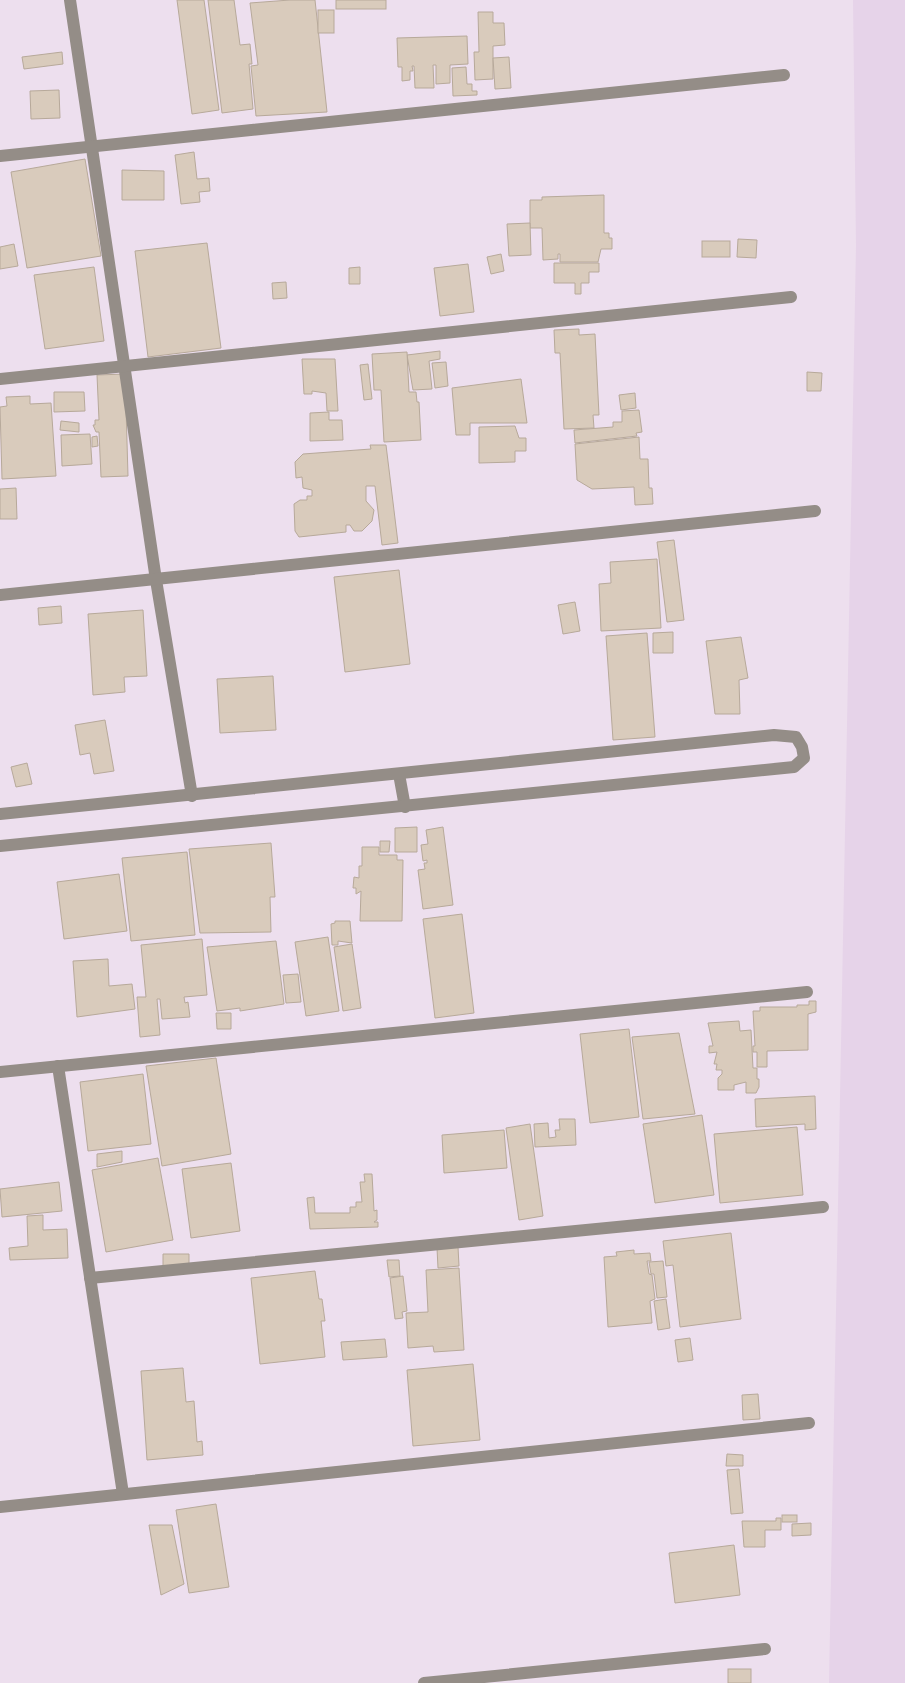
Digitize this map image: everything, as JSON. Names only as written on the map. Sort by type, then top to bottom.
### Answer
[{"type":"street","points":[[70,0],[156,580],[192,796]]},
{"type":"street","points":[[0,156],[784,75]]},
{"type":"street","points":[[0,379],[791,297]]},
{"type":"street","points":[[0,595],[815,511]]},
{"type":"street","points":[[0,814],[192,796],[774,735],[796,737],[802,747],[804,758],[794,767],[0,846]]},
{"type":"street","points":[[399,774],[405,806]]},
{"type":"street","points":[[0,1072],[807,992]]},
{"type":"street","points":[[58,1066],[123,1494]]},
{"type":"street","points":[[90,1278],[822,1207]]},
{"type":"street","points":[[0,1507],[809,1423]]},
{"type":"street","points":[[424,1683],[766,1649]]},
{"type":"shaded area","points":[[853,0],[905,0],[905,1683],[829,1683],[856,246]]},
{"type":"building","points":[[177,0],[204,0],[219,110],[192,114]]},
{"type":"building","points":[[208,0],[234,0],[240,45],[250,44],[252,64],[249,64],[253,109],[222,113]]},
{"type":"building","points":[[315,0],[327,112],[256,116],[251,66],[258,65],[250,3]]},
{"type":"building","points":[[336,0],[386,0],[386,9],[336,9]]},
{"type":"building","points":[[318,10],[334,10],[334,33],[318,33]]},
{"type":"building","points":[[478,12],[493,12],[493,23],[504,23],[505,45],[493,46],[493,79],[475,80],[474,52],[479,52]]},
{"type":"building","points":[[467,36],[468,64],[450,65],[450,83],[436,84],[436,65],[433,65],[434,88],[415,88],[414,66],[412,66],[413,71],[410,71],[410,80],[402,81],[402,67],[398,67],[397,38]]},
{"type":"building","points":[[62,52],[63,64],[24,69],[22,57]]},
{"type":"building","points":[[509,57],[511,88],[495,89],[493,58]]},
{"type":"building","points":[[466,67],[467,84],[472,84],[472,91],[477,91],[477,95],[453,96],[452,68]]},
{"type":"building","points":[[59,90],[60,118],[31,119],[30,91]]},
{"type":"building","points":[[194,152],[197,179],[209,178],[210,191],[199,192],[200,202],[181,204],[175,155]]},
{"type":"building","points":[[85,159],[101,256],[27,268],[11,172]]},
{"type":"building","points":[[122,170],[164,171],[164,200],[122,200]]},
{"type":"building","points":[[604,195],[604,233],[609,233],[609,238],[612,238],[612,249],[601,249],[598,262],[560,262],[560,254],[558,254],[558,259],[543,260],[542,228],[530,228],[530,200],[542,200],[542,197]]},
{"type":"building","points":[[530,223],[531,255],[509,256],[507,224]]},
{"type":"building","points":[[738,239],[757,240],[756,258],[737,257]]},
{"type":"building","points":[[702,241],[730,241],[730,257],[702,257]]},
{"type":"building","points":[[207,243],[221,348],[148,357],[135,251]]},
{"type":"building","points":[[14,244],[18,266],[0,269],[0,247]]},
{"type":"building","points":[[501,254],[504,271],[491,274],[487,257]]},
{"type":"building","points":[[554,263],[599,263],[599,272],[589,272],[589,283],[581,283],[581,294],[575,294],[575,283],[554,283]]},
{"type":"building","points":[[468,264],[474,312],[440,316],[434,268]]},
{"type":"building","points":[[94,267],[104,341],[45,349],[34,275]]},
{"type":"building","points":[[360,267],[360,284],[349,284],[349,268]]},
{"type":"building","points":[[286,282],[287,298],[273,299],[272,283]]},
{"type":"building","points":[[579,329],[579,335],[595,334],[599,415],[593,415],[594,428],[564,429],[560,353],[555,353],[554,330]]},
{"type":"building","points":[[440,351],[440,359],[429,361],[432,389],[413,390],[407,355]]},
{"type":"building","points":[[407,352],[409,392],[416,392],[417,402],[419,402],[421,440],[384,442],[381,390],[374,390],[372,354]]},
{"type":"building","points":[[302,359],[335,359],[338,411],[327,411],[326,393],[312,391],[312,394],[304,394]]},
{"type":"building","points":[[446,362],[448,386],[435,388],[432,363]]},
{"type":"building","points":[[368,364],[372,399],[364,400],[360,365]]},
{"type":"building","points":[[807,372],[822,373],[821,391],[807,391]]},
{"type":"building","points":[[125,374],[128,476],[101,477],[99,432],[96,432],[93,425],[95,425],[95,420],[99,420],[97,375]]},
{"type":"building","points":[[521,379],[527,423],[470,423],[470,435],[456,435],[452,388]]},
{"type":"building","points":[[54,392],[84,392],[85,411],[54,412]]},
{"type":"building","points":[[635,393],[636,408],[621,410],[619,395]]},
{"type":"building","points":[[30,396],[30,404],[51,403],[56,476],[2,479],[0,407],[7,406],[6,397]]},
{"type":"building","points":[[639,410],[642,432],[636,433],[637,436],[575,443],[574,430],[613,427],[613,422],[622,422],[622,411]]},
{"type":"building","points":[[329,412],[329,420],[342,420],[343,440],[310,441],[310,413]]},
{"type":"building","points":[[61,421],[79,423],[79,432],[60,430]]},
{"type":"building","points":[[515,426],[519,438],[526,438],[526,451],[515,451],[515,462],[479,463],[479,427]]},
{"type":"building","points":[[90,434],[92,464],[62,466],[61,435]]},
{"type":"building","points":[[97,436],[98,446],[92,447],[92,437]]},
{"type":"building","points":[[639,437],[640,459],[648,459],[649,488],[652,488],[653,504],[635,505],[634,487],[592,489],[577,480],[575,444]]},
{"type":"building","points":[[370,445],[386,445],[398,543],[382,545],[375,486],[366,486],[366,501],[374,510],[372,521],[362,531],[354,531],[350,525],[346,525],[346,532],[299,537],[295,531],[294,504],[300,500],[307,500],[307,496],[312,496],[312,490],[303,488],[302,477],[296,478],[295,462],[303,454],[371,449]]},
{"type":"building","points":[[16,488],[17,519],[0,519],[0,489]]},
{"type":"building","points":[[674,540],[684,620],[667,622],[657,542]]},
{"type":"building","points":[[657,559],[661,628],[601,631],[599,584],[611,583],[610,562]]},
{"type":"building","points":[[399,570],[410,664],[345,672],[334,577]]},
{"type":"building","points":[[575,602],[580,631],[563,634],[558,605]]},
{"type":"building","points":[[61,606],[62,623],[39,625],[38,608]]},
{"type":"building","points":[[143,610],[147,676],[124,677],[125,692],[93,695],[88,614]]},
{"type":"building","points":[[673,632],[673,653],[653,653],[653,633]]},
{"type":"building","points":[[647,633],[655,737],[613,740],[606,636]]},
{"type":"building","points":[[741,637],[748,678],[739,680],[740,714],[715,714],[706,641]]},
{"type":"building","points":[[273,676],[276,730],[220,733],[217,679]]},
{"type":"building","points":[[105,720],[114,771],[94,774],[90,753],[80,755],[75,725]]},
{"type":"building","points":[[27,763],[32,784],[16,787],[11,767]]},
{"type":"building","points":[[417,827],[417,852],[395,852],[395,828]]},
{"type":"building","points":[[443,827],[453,905],[423,909],[418,870],[425,869],[424,863],[427,863],[427,860],[423,861],[421,845],[428,844],[426,830]]},
{"type":"building","points":[[380,841],[390,841],[389,852],[380,852]]},
{"type":"building","points":[[271,843],[275,897],[270,897],[271,932],[200,933],[189,849]]},
{"type":"building","points":[[362,847],[379,847],[379,855],[397,855],[397,860],[403,860],[402,921],[360,921],[361,891],[356,894],[356,888],[353,888],[354,877],[359,878],[359,866],[362,866]]},
{"type":"building","points":[[187,852],[195,935],[131,941],[122,858]]},
{"type":"building","points":[[119,874],[127,931],[64,939],[57,882]]},
{"type":"building","points":[[462,914],[474,1013],[435,1018],[423,919]]},
{"type":"building","points":[[335,921],[350,921],[352,943],[338,941],[338,945],[332,945],[331,924],[335,923]]},
{"type":"building","points":[[328,937],[339,1011],[306,1016],[295,942]]},
{"type":"building","points":[[202,939],[207,995],[184,997],[185,1003],[188,1002],[190,1017],[162,1019],[160,999],[157,999],[160,1035],[140,1037],[137,997],[146,997],[141,945]]},
{"type":"building","points":[[276,941],[284,1004],[240,1011],[240,1008],[217,1011],[207,947]]},
{"type":"building","points":[[352,944],[361,1008],[343,1011],[334,947]]},
{"type":"building","points":[[108,959],[109,986],[132,984],[135,1009],[77,1017],[73,961]]},
{"type":"building","points":[[298,974],[301,1002],[286,1003],[283,975]]},
{"type":"building","points":[[809,1001],[816,1001],[816,1012],[808,1014],[808,1050],[767,1051],[767,1067],[757,1067],[757,1052],[753,1052],[753,1046],[755,1046],[753,1011],[760,1011],[760,1007],[797,1007],[797,1005],[809,1005]]},
{"type":"building","points":[[216,1013],[231,1013],[231,1029],[217,1029]]},
{"type":"building","points":[[739,1021],[740,1031],[751,1030],[753,1068],[757,1068],[757,1079],[759,1079],[759,1087],[756,1093],[746,1093],[746,1082],[734,1085],[734,1090],[718,1090],[718,1078],[722,1074],[722,1070],[716,1070],[717,1064],[714,1064],[717,1052],[709,1053],[709,1046],[713,1046],[708,1023]]},
{"type":"building","points":[[629,1029],[639,1117],[590,1123],[580,1034]]},
{"type":"building","points":[[679,1033],[695,1114],[643,1119],[632,1037]]},
{"type":"building","points":[[216,1058],[231,1154],[162,1166],[146,1066]]},
{"type":"building","points":[[143,1074],[151,1144],[88,1151],[80,1082]]},
{"type":"building","points":[[815,1096],[816,1129],[805,1130],[805,1124],[756,1127],[755,1099]]},
{"type":"building","points":[[702,1115],[714,1195],[655,1203],[643,1124]]},
{"type":"building","points":[[559,1119],[575,1119],[576,1145],[535,1147],[534,1124],[548,1123],[549,1138],[556,1137],[555,1130],[560,1130]]},
{"type":"building","points":[[530,1124],[543,1216],[519,1220],[506,1128]]},
{"type":"building","points":[[797,1127],[803,1195],[720,1203],[714,1134]]},
{"type":"building","points":[[504,1130],[507,1168],[444,1173],[442,1135]]},
{"type":"building","points":[[122,1151],[122,1162],[97,1167],[97,1154]]},
{"type":"building","points":[[158,1158],[173,1240],[106,1252],[92,1170]]},
{"type":"building","points":[[231,1163],[240,1231],[191,1238],[182,1169]]},
{"type":"building","points":[[364,1174],[372,1174],[374,1211],[377,1210],[377,1220],[374,1222],[378,1222],[378,1227],[310,1229],[307,1198],[314,1197],[315,1213],[350,1213],[350,1207],[356,1207],[356,1202],[362,1202],[360,1182],[365,1182]]},
{"type":"building","points":[[59,1182],[62,1211],[2,1217],[0,1189]]},
{"type":"building","points":[[43,1215],[43,1230],[67,1229],[68,1258],[10,1260],[9,1248],[28,1246],[27,1216]]},
{"type":"building","points":[[731,1233],[741,1319],[680,1327],[673,1265],[666,1266],[663,1241]]},
{"type":"building","points":[[458,1247],[459,1266],[438,1268],[437,1248]]},
{"type":"building","points":[[634,1250],[634,1254],[650,1253],[651,1261],[647,1261],[649,1274],[652,1275],[655,1299],[650,1301],[652,1323],[608,1327],[604,1257],[617,1256],[616,1252]]},
{"type":"building","points":[[163,1254],[189,1254],[189,1264],[163,1267]]},
{"type":"building","points":[[387,1260],[399,1260],[400,1276],[389,1277]]},
{"type":"building","points":[[663,1261],[667,1297],[657,1298],[654,1274],[651,1274],[649,1262]]},
{"type":"building","points":[[459,1268],[464,1350],[434,1352],[433,1346],[408,1348],[406,1313],[428,1312],[426,1270]]},
{"type":"building","points":[[315,1271],[319,1299],[322,1299],[325,1321],[321,1321],[325,1357],[260,1364],[251,1278]]},
{"type":"building","points":[[403,1276],[407,1311],[402,1312],[403,1318],[395,1319],[390,1278]]},
{"type":"building","points":[[666,1299],[670,1328],[658,1330],[654,1301]]},
{"type":"building","points":[[690,1338],[693,1360],[678,1362],[675,1340]]},
{"type":"building","points":[[385,1339],[387,1357],[343,1360],[341,1342]]},
{"type":"building","points":[[473,1364],[480,1440],[413,1446],[407,1370]]},
{"type":"building","points":[[183,1368],[186,1402],[194,1401],[197,1442],[202,1441],[203,1455],[147,1460],[141,1371]]},
{"type":"building","points":[[758,1394],[760,1419],[743,1420],[742,1395]]},
{"type":"building","points":[[727,1454],[743,1455],[743,1466],[726,1466]]},
{"type":"building","points":[[739,1469],[743,1513],[731,1514],[727,1470]]},
{"type":"building","points":[[216,1504],[229,1587],[189,1593],[176,1510]]},
{"type":"building","points":[[782,1515],[797,1515],[797,1522],[782,1522]]},
{"type":"building","points":[[776,1518],[781,1518],[781,1530],[765,1530],[765,1547],[744,1547],[742,1521],[776,1521]]},
{"type":"building","points":[[811,1523],[811,1535],[792,1536],[792,1524]]},
{"type":"building","points":[[149,1525],[172,1525],[184,1584],[161,1595]]},
{"type":"building","points":[[734,1545],[740,1595],[675,1603],[669,1553]]},
{"type":"building","points":[[728,1669],[751,1669],[751,1683],[728,1683]]}]
